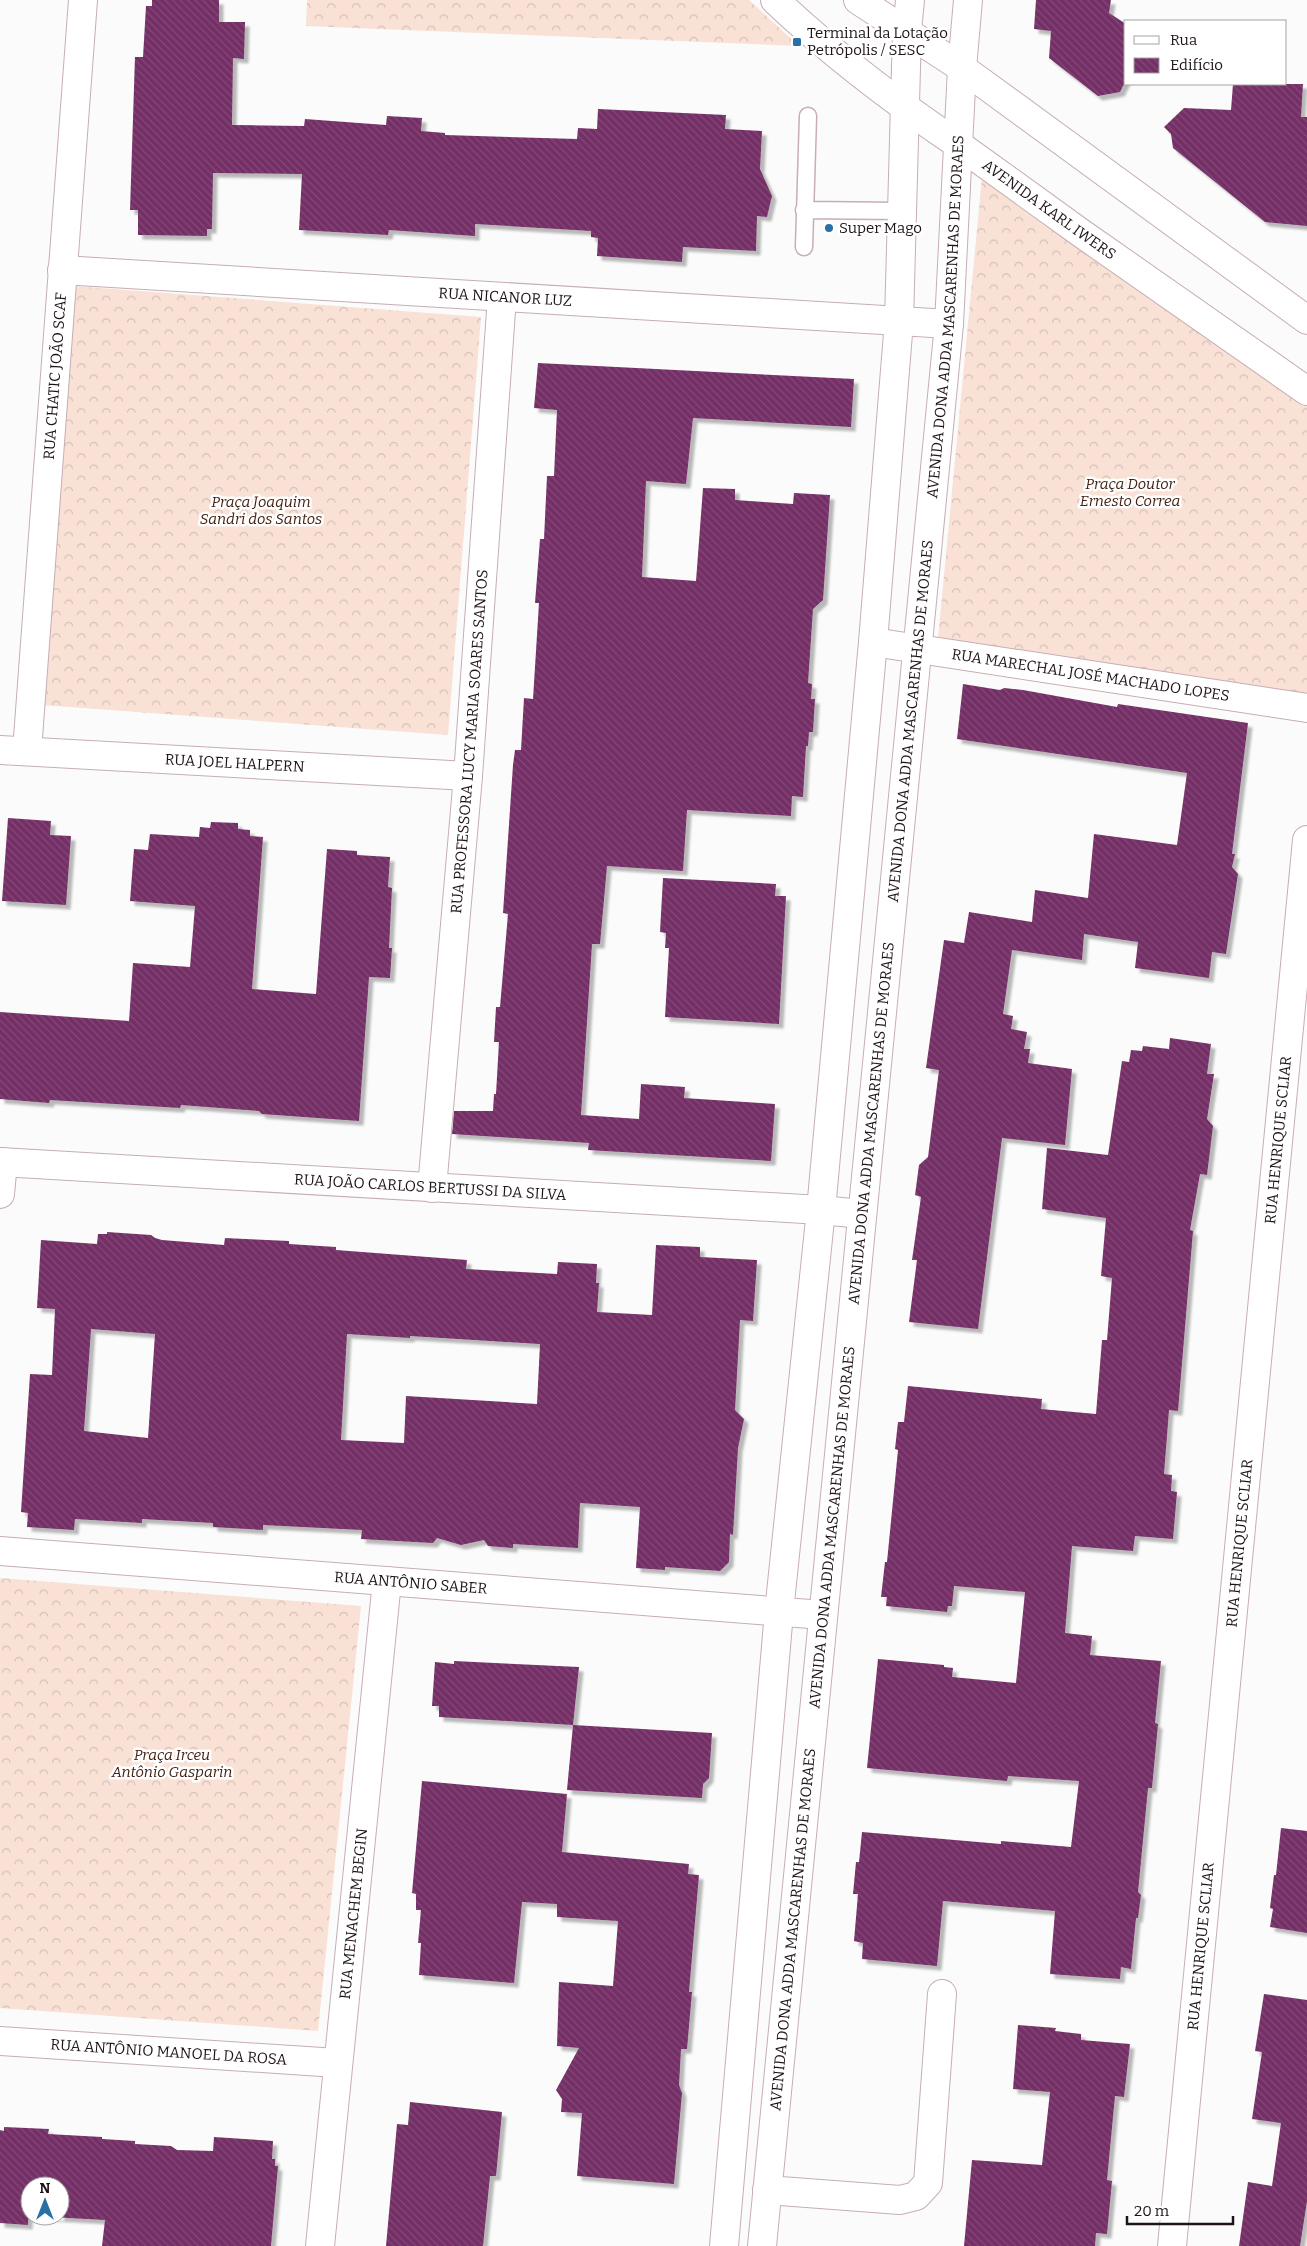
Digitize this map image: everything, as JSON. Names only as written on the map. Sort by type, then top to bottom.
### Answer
[{"type":"street","name":"RUA CHATIC JOÃO SCAF","points":[[13,751],[62,270],[84,0]]},
{"type":"street","name":"AVENIDA KARL IWERS","points":[[775,0],[808,31],[905,109],[959,145],[1307,391]]},
{"type":"street","points":[[858,0],[962,68],[1307,320]]},
{"type":"street","points":[[724,2246],[779,1612],[821,1210],[873,642],[899,321],[907,31],[910,0]]},
{"type":"street","name":"AVENIDA DONA ADDA MASCARENHAS DE MORAES","points":[[762,2246],[949,324],[962,68],[968,0]]},
{"type":"street","name":"RUA NICANOR LUZ","points":[[62,270],[949,324]]},
{"type":"street","name":"RUA PROFESSORA LUCY MARIA SOARES SANTOS","points":[[432,1188],[468,776],[502,297]]},
{"type":"street","name":"RUA MARECHAL JOSÉ MACHADO LOPES","points":[[873,642],[917,647],[1307,708]]},
{"type":"street","name":"RUA JOEL HALPERN","points":[[13,751],[468,776]]},
{"type":"street","name":"RUA HENRIQUE SCLIAR","points":[[1172,2246],[1307,840]]},
{"type":"street","points":[[0,1194],[1,1162]]},
{"type":"street","name":"RUA JOÃO CARLOS BERTUSSI DA SILVA","points":[[1,1162],[821,1210],[862,1214]]},
{"type":"street","name":"RUA ANTÔNIO SABER","points":[[0,1551],[823,1614]]},
{"type":"street","name":"RUA MENACHEM BEGIN","points":[[320,2246],[387,1581]]},
{"type":"street","points":[[767,2190],[900,2200],[916,2196],[928,2183],[931,2170],[942,1994]]},
{"type":"street","name":"RUA ANTÔNIO MANOEL DA ROSA","points":[[0,2041],[337,2063]]},
{"type":"lane","points":[[804,247],[808,116]]},
{"type":"lane","points":[[804,210],[902,211]]},
{"type":"green space","points":[[307,0],[749,0],[799,46],[306,26]]},
{"type":"green space","name":"Praça Doutor Ernesto Correa","points":[[982,177],[1307,405],[1307,697],[938,638]]},
{"type":"green space","name":"Praça Joaquim Sandri dos Santos","points":[[74,286],[481,317],[448,735],[42,705]]},
{"type":"green space","name":"Praça Irceu Antônio Gasparin","points":[[0,1578],[361,1606],[318,2031],[0,2008]]},
{"type":"building","points":[[152,0],[219,0],[219,22],[245,22],[244,59],[233,58],[232,125],[304,126],[305,119],[386,125],[387,116],[422,118],[421,131],[445,133],[445,135],[577,139],[578,128],[597,129],[598,109],[726,115],[725,129],[762,131],[760,169],[772,196],[767,217],[757,216],[756,251],[683,247],[682,262],[597,256],[598,238],[591,237],[591,231],[475,224],[475,236],[389,230],[388,235],[299,230],[302,174],[213,173],[212,229],[207,229],[207,236],[138,235],[138,210],[130,210],[135,57],[143,57],[146,6],[152,6]]},
{"type":"building","points":[[1036,0],[1111,0],[1109,13],[1124,23],[1124,84],[1120,92],[1098,96],[1049,58],[1051,31],[1034,29]]},
{"type":"building","points":[[1303,84],[1301,117],[1307,117],[1307,226],[1265,222],[1173,148],[1171,134],[1164,127],[1184,108],[1231,110],[1233,85]]},
{"type":"building","points":[[538,363],[854,379],[851,427],[693,418],[686,484],[646,481],[642,577],[696,581],[703,488],[735,489],[735,500],[793,504],[794,493],[830,495],[823,600],[813,609],[808,683],[812,684],[811,699],[815,699],[813,732],[809,732],[808,746],[806,746],[803,797],[792,796],[791,816],[687,810],[683,871],[607,866],[600,944],[592,944],[581,1115],[639,1119],[641,1084],[685,1087],[684,1098],[775,1104],[771,1161],[588,1150],[589,1143],[452,1134],[454,1111],[493,1111],[494,1094],[496,1094],[499,1042],[494,1042],[496,1007],[500,1007],[508,914],[503,913],[513,765],[515,750],[521,750],[524,698],[533,699],[539,603],[535,603],[540,539],[544,539],[547,476],[554,476],[557,410],[534,408]]},
{"type":"building","points":[[963,684],[1000,690],[1004,688],[1023,690],[1117,707],[1118,704],[1248,723],[1232,854],[1235,854],[1232,867],[1238,874],[1226,954],[1212,952],[1209,978],[1135,968],[1138,942],[1084,934],[1082,960],[1012,950],[1003,1014],[1013,1016],[1011,1029],[1027,1032],[1024,1049],[1030,1049],[1028,1063],[1072,1069],[1065,1145],[1002,1138],[978,1329],[909,1322],[917,1260],[912,1260],[921,1197],[915,1195],[919,1165],[928,1157],[939,1070],[926,1068],[944,940],[964,943],[969,912],[1032,922],[1035,890],[1088,898],[1094,834],[1177,845],[1187,773],[957,739]]},
{"type":"building","points":[[8,818],[51,821],[50,835],[71,836],[66,905],[2,901]]},
{"type":"building","points":[[211,822],[238,823],[238,829],[250,830],[250,836],[263,837],[252,989],[316,994],[327,849],[357,851],[357,855],[390,857],[388,887],[392,888],[389,948],[392,948],[390,978],[369,977],[359,1121],[262,1114],[259,1111],[181,1105],[180,1108],[50,1100],[49,1103],[0,1099],[0,1012],[129,1021],[133,963],[190,967],[195,906],[130,901],[134,849],[148,850],[150,834],[199,837],[200,827],[210,828]]},
{"type":"building","points":[[663,878],[776,884],[775,896],[786,896],[779,1024],[665,1017],[669,948],[665,948],[666,933],[660,932]]},
{"type":"building","points":[[1170,1038],[1211,1044],[1207,1074],[1214,1074],[1207,1119],[1213,1126],[1207,1175],[1200,1174],[1190,1230],[1193,1231],[1178,1411],[1169,1410],[1164,1474],[1172,1475],[1171,1491],[1177,1492],[1173,1539],[1135,1536],[1133,1551],[1072,1546],[1065,1633],[1092,1636],[1090,1655],[1161,1661],[1155,1723],[1158,1724],[1152,1788],[1148,1788],[1138,1892],[1141,1895],[1138,1918],[1136,1918],[1131,1969],[1121,1967],[1120,1979],[1050,1974],[1055,1911],[943,1901],[937,1966],[862,1959],[863,1943],[854,1941],[858,1894],[853,1894],[856,1862],[859,1862],[862,1832],[1001,1844],[1001,1841],[1071,1847],[1079,1781],[1008,1776],[1007,1781],[867,1768],[878,1659],[944,1665],[944,1667],[953,1668],[952,1677],[1016,1683],[1025,1592],[954,1586],[952,1606],[948,1606],[947,1612],[886,1606],[887,1597],[881,1597],[885,1562],[887,1562],[898,1450],[895,1449],[898,1422],[904,1422],[908,1386],[1042,1399],[1041,1409],[1096,1414],[1102,1340],[1107,1340],[1112,1278],[1101,1276],[1106,1218],[1042,1209],[1047,1148],[1108,1155],[1122,1061],[1129,1062],[1131,1050],[1142,1051],[1143,1046],[1169,1049]]},
{"type":"building","points":[[107,1232],[151,1235],[162,1240],[224,1245],[225,1238],[289,1241],[289,1244],[336,1247],[336,1250],[467,1260],[466,1269],[557,1274],[558,1262],[597,1264],[596,1283],[599,1283],[597,1312],[652,1315],[656,1245],[700,1247],[700,1257],[757,1260],[753,1321],[740,1320],[735,1410],[744,1419],[738,1448],[733,1535],[730,1534],[729,1562],[720,1571],[665,1567],[665,1570],[636,1568],[640,1507],[580,1503],[578,1548],[513,1544],[513,1548],[488,1546],[484,1540],[461,1545],[437,1538],[433,1543],[361,1539],[362,1530],[263,1525],[263,1530],[213,1527],[213,1523],[142,1519],[142,1523],[75,1519],[74,1530],[27,1527],[28,1513],[21,1512],[30,1374],[52,1375],[55,1309],[37,1308],[41,1240],[97,1244],[98,1234],[107,1234]],"holes":[[[91,1329],[155,1334],[148,1438],[84,1431]],[[347,1334],[540,1344],[537,1404],[406,1396],[404,1443],[341,1440]]]},
{"type":"building","points":[[454,1661],[579,1667],[573,1725],[439,1717],[439,1706],[432,1706],[435,1662],[454,1664]]},
{"type":"building","points":[[573,1725],[712,1733],[709,1778],[703,1784],[702,1798],[567,1790]]},
{"type":"building","points":[[422,1781],[567,1794],[562,1852],[689,1864],[688,1874],[699,1875],[689,1992],[692,1992],[687,2049],[681,2049],[679,2085],[682,2093],[674,2184],[577,2176],[582,2113],[561,2112],[562,2099],[556,2090],[579,2048],[557,2046],[559,1982],[613,1986],[618,1921],[557,1917],[557,1904],[522,1902],[514,1983],[419,1975],[421,1943],[418,1943],[421,1910],[416,1910],[416,1894],[412,1893]]},
{"type":"building","points":[[1281,1828],[1307,1831],[1307,1933],[1270,1927],[1273,1909],[1270,1908]]},
{"type":"building","points":[[1264,1994],[1307,2000],[1307,2201],[1300,2246],[1239,2246],[1248,2182],[1272,2186],[1281,2123],[1252,2119],[1262,2052],[1255,2051]]},
{"type":"building","points":[[1018,2025],[1056,2028],[1055,2031],[1081,2034],[1081,2040],[1130,2044],[1124,2097],[1115,2096],[1107,2180],[1112,2181],[1107,2234],[1096,2233],[1095,2246],[964,2246],[972,2160],[1042,2165],[1050,2092],[1013,2089]]},
{"type":"building","points":[[410,2102],[502,2112],[496,2176],[490,2176],[483,2246],[386,2246],[397,2124],[408,2125]]},
{"type":"building","points":[[4,2127],[49,2129],[48,2134],[135,2141],[135,2144],[171,2146],[177,2150],[213,2151],[214,2137],[273,2141],[272,2159],[275,2159],[275,2166],[278,2166],[271,2246],[102,2246],[105,2220],[70,2218],[70,2176],[20,2176],[20,2224],[0,2223],[0,2130],[4,2131]]},
{"type":"place","name":"Terminal da Lotação Petrópolis / SESC","points":[[797,42]]},
{"type":"place","name":"Super Mago","points":[[829,228]]}]
